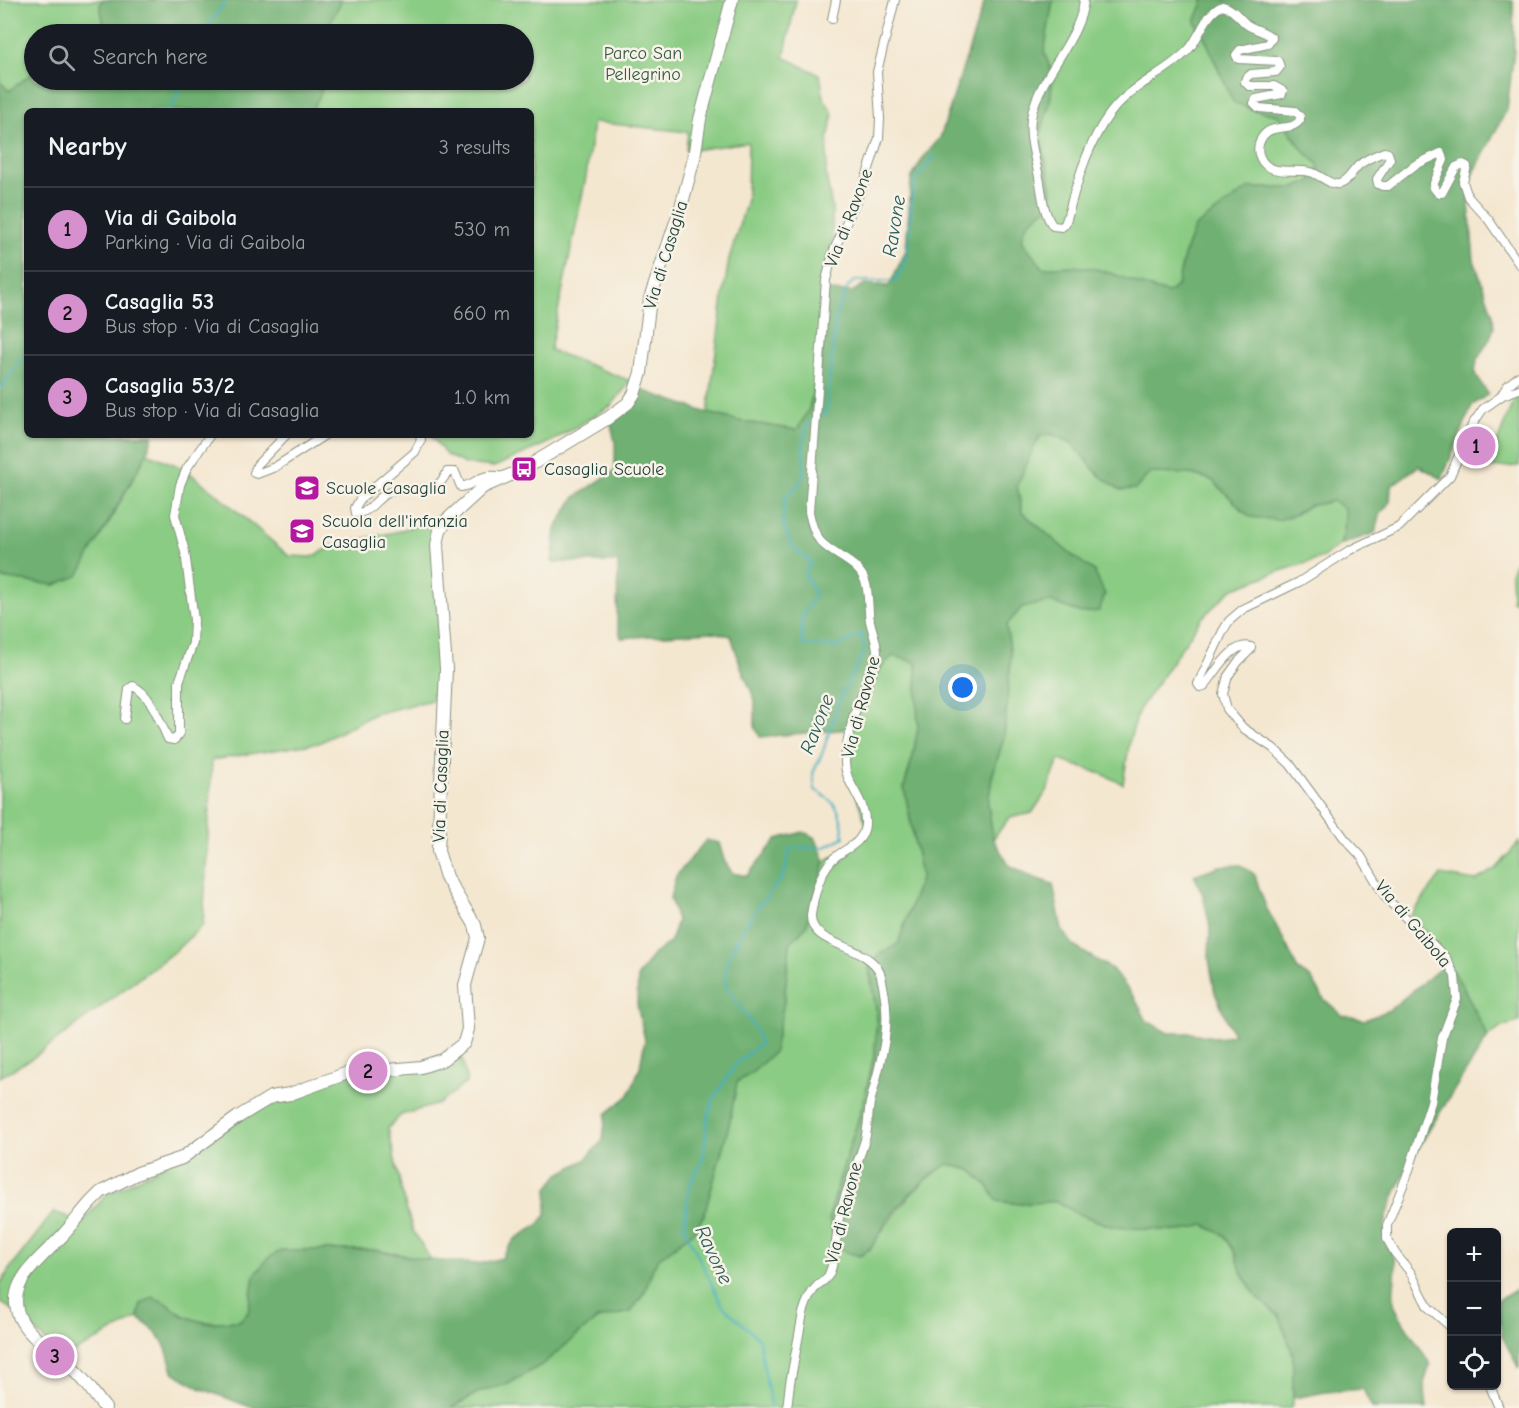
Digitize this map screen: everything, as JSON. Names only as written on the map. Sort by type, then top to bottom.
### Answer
[{"type":"street","name":"Via di Casaglia","points":[[105,1408],[72,1367],[55,1356],[30,1334],[17,1309],[16,1299],[22,1280],[91,1202],[101,1192],[138,1173],[182,1158],[238,1117],[272,1097],[290,1094],[308,1085],[345,1074],[420,1067],[442,1060],[464,1043],[468,1029],[465,985],[478,938],[475,925],[446,877],[438,850],[446,669],[437,545],[440,530],[448,519],[483,487],[524,469],[608,418],[628,403],[634,394],[641,373],[650,298],[684,197],[694,158],[700,119],[732,0]]},
{"type":"street","points":[[832,19],[837,0]]},
{"type":"street","name":"Via di Ravone","points":[[787,1408],[803,1313],[806,1302],[816,1287],[828,1277],[839,1218],[849,1180],[865,1138],[886,1039],[886,1000],[880,973],[873,962],[853,949],[830,941],[816,931],[811,918],[820,880],[830,862],[853,847],[865,828],[862,804],[849,781],[845,764],[859,700],[873,671],[877,651],[870,621],[866,582],[855,566],[820,542],[812,526],[809,512],[826,280],[834,250],[865,181],[879,138],[880,118],[876,72],[895,0]]},
{"type":"street","points":[[1084,0],[1080,17],[1038,95],[1032,113],[1032,141],[1049,222],[1053,226],[1065,224],[1077,182],[1093,143],[1111,112],[1132,91],[1181,57],[1190,48],[1212,14],[1222,6],[1230,8],[1247,24],[1272,38],[1268,44],[1240,50],[1236,55],[1238,59],[1278,61],[1280,64],[1276,72],[1251,74],[1246,78],[1245,82],[1249,86],[1274,86],[1283,91],[1277,97],[1256,99],[1255,106],[1295,111],[1300,116],[1299,123],[1296,125],[1275,128],[1262,137],[1258,154],[1265,165],[1275,170],[1309,171],[1332,184],[1338,184],[1343,182],[1359,164],[1384,152],[1388,153],[1390,159],[1377,179],[1378,184],[1388,186],[1415,165],[1441,153],[1444,160],[1434,188],[1442,193],[1456,167],[1463,164],[1467,166],[1463,182],[1468,197],[1488,219],[1519,264]]},
{"type":"street","points":[[1501,396],[1519,376]]},
{"type":"street","name":"Via di Gaibola","points":[[1447,1324],[1428,1307],[1411,1273],[1395,1253],[1387,1239],[1387,1225],[1408,1173],[1431,1102],[1442,1038],[1458,999],[1455,975],[1446,958],[1386,898],[1361,856],[1290,764],[1273,748],[1243,728],[1227,709],[1223,694],[1228,676],[1238,662],[1248,654],[1251,647],[1241,647],[1229,654],[1204,687],[1198,684],[1229,621],[1243,609],[1299,582],[1350,550],[1399,527],[1450,476],[1472,425],[1483,409],[1501,396],[1519,389]]},
{"type":"street","points":[[125,719],[129,689],[133,686],[139,689],[153,709],[168,739],[174,740],[179,735],[178,682],[194,643],[194,620],[185,552],[175,515],[180,485],[187,468],[208,438]]},
{"type":"street","points":[[283,438],[257,465],[254,473],[275,467],[320,438]]},
{"type":"street","name":"Via di Casaglia","points":[[421,438],[415,452],[360,499],[355,508],[356,513],[362,513],[388,493],[435,488],[451,470],[455,472],[461,487],[479,477],[492,474],[503,477]]},
{"type":"street","points":[[1493,1390],[1499,1408]]},
{"type":"green space","points":[[0,0],[102,0],[100,5],[104,24],[24,24],[24,80],[9,91],[0,82]]},
{"type":"green space","points":[[102,0],[342,0],[330,24],[104,24],[100,5]]},
{"type":"green space","name":"Parco San Pellegrino","points":[[247,0],[796,0],[784,57],[820,75],[824,98],[833,114],[828,139],[826,175],[832,208],[832,246],[826,263],[822,354],[809,409],[797,430],[739,421],[708,413],[729,259],[747,200],[748,142],[686,151],[688,132],[593,122],[586,177],[550,350],[631,381],[611,406],[552,441],[494,467],[465,464],[446,455],[433,438],[534,438],[534,108],[173,108],[185,90],[534,90],[534,24],[230,24]]},
{"type":"green space","points":[[985,0],[1053,0],[1044,52],[1053,76],[1050,102],[1040,135],[1051,186],[1052,203],[1026,225],[1022,240],[1043,268],[1079,266],[1091,268],[1168,293],[1177,286],[1185,252],[1195,227],[1249,188],[1295,188],[1310,182],[1319,168],[1278,115],[1253,110],[1233,102],[1205,38],[1195,22],[1204,0],[1513,0],[1514,51],[1507,109],[1471,179],[1469,204],[1474,260],[1493,315],[1494,328],[1477,360],[1475,374],[1488,394],[1472,406],[1442,479],[1419,466],[1391,486],[1390,502],[1381,513],[1375,533],[1340,545],[1344,532],[1345,510],[1334,501],[1308,506],[1294,515],[1278,520],[1250,517],[1212,480],[1191,474],[1150,473],[1135,489],[1120,490],[1099,475],[1071,442],[1052,434],[1041,435],[1017,486],[1022,512],[1069,553],[1094,571],[1105,594],[1099,611],[1082,613],[1051,602],[1022,607],[1006,626],[1011,655],[1004,737],[992,777],[988,804],[993,839],[1009,865],[1032,877],[1053,884],[1062,930],[1075,947],[1112,969],[1134,997],[1147,1021],[1168,1033],[1191,1033],[1219,1038],[1233,1034],[1215,993],[1209,959],[1210,926],[1203,895],[1194,875],[1220,866],[1241,865],[1254,874],[1266,907],[1298,970],[1312,979],[1324,999],[1342,1015],[1365,1020],[1389,1010],[1447,963],[1462,985],[1488,1037],[1407,1168],[1386,1222],[1385,1240],[1396,1266],[1393,1296],[1395,1306],[1430,1365],[1424,1383],[1427,1408],[1372,1408],[1363,1389],[1293,1398],[1293,1355],[1280,1317],[1257,1297],[1242,1274],[1236,1254],[1224,1235],[1204,1225],[1181,1231],[1114,1227],[1076,1213],[1057,1201],[1020,1204],[997,1201],[988,1186],[971,1170],[947,1164],[901,1203],[873,1244],[860,1256],[846,1252],[835,1243],[829,1218],[863,1104],[875,1052],[877,1015],[869,968],[880,954],[898,944],[921,876],[904,787],[918,728],[916,662],[893,656],[885,663],[867,689],[850,729],[760,737],[755,727],[755,700],[731,636],[712,632],[621,638],[617,623],[618,562],[552,562],[556,528],[574,498],[615,470],[615,442],[610,420],[639,389],[708,413],[739,421],[797,430],[809,409],[822,354],[825,291],[852,292],[865,284],[889,286],[906,250],[911,179],[923,158],[940,138]]},
{"type":"green space","points":[[1053,0],[1204,0],[1195,22],[1205,38],[1220,74],[1253,110],[1278,115],[1303,150],[1317,163],[1319,168],[1310,182],[1294,188],[1249,188],[1195,227],[1185,252],[1177,286],[1168,293],[1091,268],[1067,266],[1043,268],[1021,240],[1026,225],[1052,203],[1051,186],[1040,135],[1050,102],[1053,76],[1044,52]]},
{"type":"green space","points":[[24,80],[24,90],[321,90],[313,108],[24,108],[24,438],[152,438],[147,453],[78,576],[55,585],[0,578],[0,82],[9,91]]},
{"type":"green space","points":[[1519,393],[1519,466],[1487,468],[1516,394]]},
{"type":"green space","points":[[1051,434],[1071,442],[1099,475],[1135,489],[1150,473],[1191,474],[1212,480],[1250,517],[1294,515],[1308,506],[1334,501],[1345,510],[1344,532],[1340,545],[1320,559],[1232,589],[1201,619],[1139,710],[1130,739],[1123,784],[1102,774],[1059,760],[1047,791],[1032,813],[1009,818],[993,839],[988,804],[992,777],[1004,737],[1011,655],[1006,626],[1022,607],[1051,602],[1082,613],[1094,571],[1069,553],[1022,512],[1017,486],[1041,435]]},
{"type":"green space","points":[[147,453],[183,468],[289,556],[312,557],[335,545],[400,531],[441,515],[436,543],[444,697],[374,714],[319,743],[212,760],[203,925],[175,951],[34,1057],[0,1077],[0,578],[55,585],[105,530]]},
{"type":"green space","points":[[1519,554],[1519,602],[1512,601],[1511,573]]},
{"type":"green space","points":[[893,656],[916,662],[918,728],[904,787],[921,876],[898,945],[880,954],[869,968],[877,1015],[875,1052],[863,1104],[829,1218],[870,1250],[886,1224],[904,1202],[947,1164],[971,1170],[988,1186],[997,1201],[1020,1204],[1057,1201],[1076,1213],[1114,1227],[1181,1231],[1204,1225],[1224,1235],[1236,1254],[1242,1274],[1257,1297],[1280,1317],[1293,1355],[1291,1408],[451,1408],[481,1391],[508,1384],[543,1364],[597,1319],[631,1312],[645,1292],[658,1259],[693,1232],[704,1215],[729,1125],[737,1082],[752,1073],[784,1002],[790,943],[806,926],[825,861],[859,841],[867,827],[847,768],[850,729],[862,696],[880,667]]},
{"type":"green space","points":[[803,832],[815,837],[825,861],[806,926],[790,943],[784,1002],[774,1052],[752,1073],[737,1082],[729,1125],[704,1215],[693,1232],[658,1259],[645,1291],[631,1312],[597,1319],[543,1364],[508,1384],[481,1391],[451,1408],[253,1408],[200,1388],[173,1372],[162,1340],[153,1329],[138,1318],[141,1304],[153,1297],[168,1304],[181,1315],[205,1323],[239,1321],[248,1313],[254,1276],[269,1257],[283,1250],[374,1250],[431,1260],[478,1264],[502,1258],[515,1239],[537,1226],[546,1215],[548,1188],[559,1174],[585,1160],[603,1140],[606,1114],[629,1095],[640,1067],[645,1040],[637,1004],[638,976],[653,955],[670,942],[677,920],[670,898],[676,876],[706,840],[719,843],[724,860],[732,873],[747,876],[777,839]]},
{"type":"green space","points":[[1519,842],[1519,1022],[1502,1027],[1488,1037],[1462,985],[1409,918],[1441,875],[1475,881],[1497,868]]},
{"type":"green space","points":[[461,1052],[467,1082],[438,1104],[401,1115],[388,1128],[413,1231],[431,1260],[374,1250],[283,1250],[254,1276],[248,1313],[239,1321],[201,1321],[185,1316],[168,1304],[141,1304],[138,1318],[63,1358],[16,1312],[0,1302],[0,1285],[11,1267],[54,1212],[80,1225],[105,1196],[151,1172],[256,1110],[291,1094],[344,1074],[381,1064],[402,1068]]},
{"type":"green space","points":[[1519,1288],[1519,1369],[1502,1336],[1501,1299]]},
{"type":"waterway","points":[[210,24],[226,0]]},
{"type":"waterway","points":[[170,108],[178,95],[178,90]]},
{"type":"waterway","name":"Ravone","points":[[818,417],[826,413],[836,314],[848,287],[854,281],[894,281],[901,272],[908,247],[912,193],[915,182],[934,156]]},
{"type":"waterway","points":[[0,389],[24,356]]},
{"type":"waterway","name":"Ravone","points":[[771,1408],[759,1339],[722,1305],[684,1227],[689,1186],[703,1159],[708,1116],[714,1098],[736,1064],[760,1044],[755,1029],[725,984],[727,959],[751,916],[784,875],[790,848],[825,847],[844,837],[840,814],[829,799],[815,790],[813,773],[822,754],[841,696],[864,652],[862,634],[836,647],[802,645],[802,615],[815,596],[805,574],[811,562],[791,546],[783,523],[785,498],[798,485],[803,476],[803,444],[807,424],[814,420]]},
{"type":"place","name":"Via di Gaibola","points":[[1476,446]]},
{"type":"place","name":"Casaglia Scuole","points":[[524,469]]},
{"type":"place","name":"Scuole Casaglia","points":[[307,488]]},
{"type":"place","name":"Scuola dell'infanzia Casaglia","points":[[302,531]]},
{"type":"place","name":"Casaglia 53","points":[[368,1071]]},
{"type":"place","name":"Casaglia 53/2","points":[[55,1356]]}]
